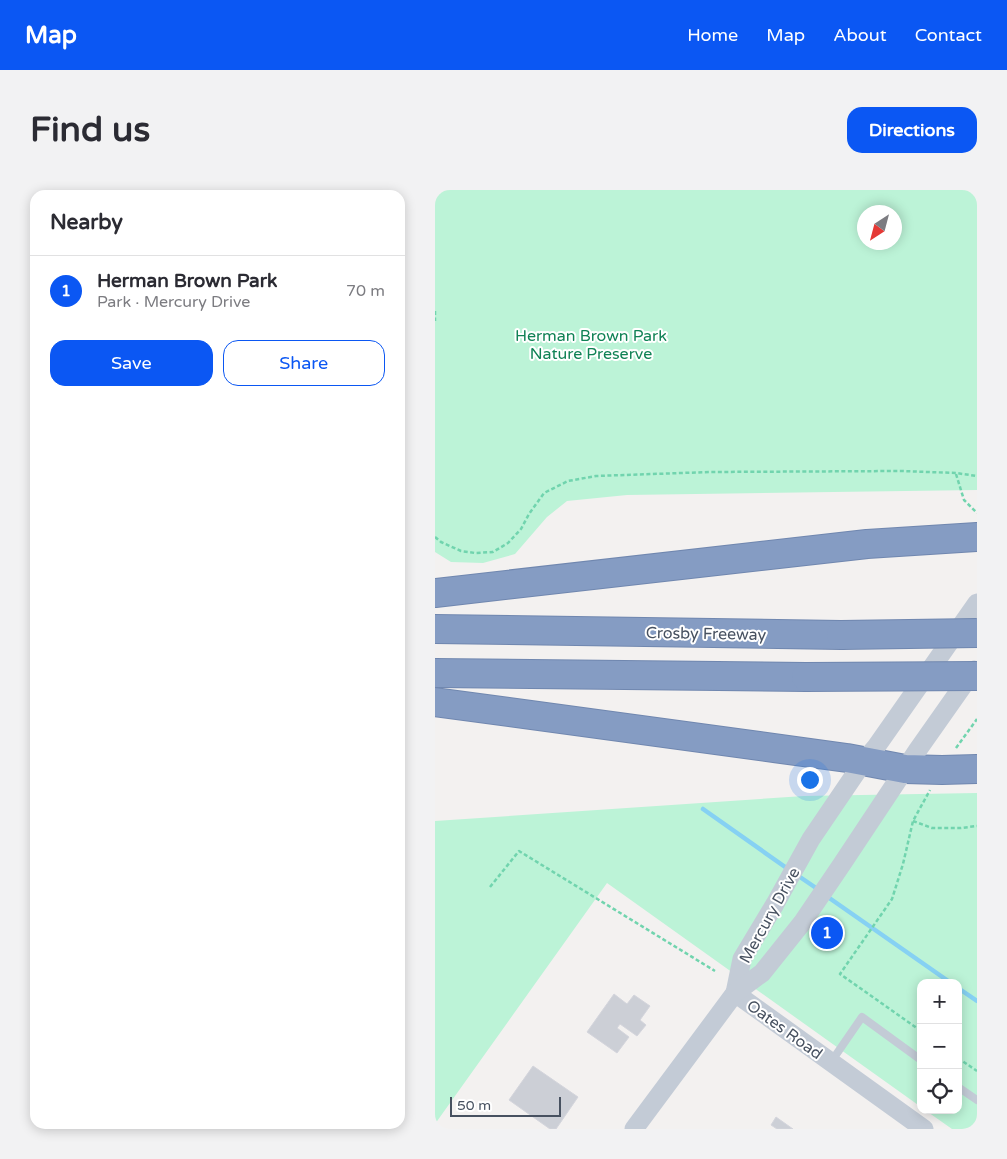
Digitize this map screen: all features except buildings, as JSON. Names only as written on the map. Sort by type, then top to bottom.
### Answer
[{"type":"highway","points":[[435,593],[867,544],[977,537]]},
{"type":"highway","name":"Crosby Freeway","points":[[435,628],[841,635],[977,634]]},
{"type":"highway","points":[[435,672],[805,677],[977,676]]},
{"type":"highway","points":[[435,702],[864,761],[905,769],[977,769]]},
{"type":"street","name":"Mercury Drive","points":[[735,993],[742,959],[811,839],[864,761],[977,603]]},
{"type":"street","name":"Mercury Drive","points":[[735,993],[762,973],[802,923],[922,743],[977,666]]},
{"type":"street","name":"Oates Road","points":[[639,1125],[735,993],[924,1129]]},
{"type":"lane","points":[[831,1062],[862,1017],[917,1057]]},
{"type":"lane","points":[[962,1089],[977,1100]]},
{"type":"path","points":[[435,311],[435,321]]},
{"type":"path","points":[[435,537],[441,542],[461,551],[475,553],[493,552],[508,543],[521,529],[544,493],[568,481],[596,476],[720,472],[901,471],[956,473],[977,476]]},
{"type":"path","points":[[956,473],[964,500],[977,513]]},
{"type":"path","points":[[954,752],[977,719]]},
{"type":"path","points":[[917,1029],[840,974],[892,899],[903,864],[913,821],[931,788]]},
{"type":"path","points":[[913,821],[932,828],[977,826]]},
{"type":"path","points":[[490,887],[519,851],[715,971]]},
{"type":"path","points":[[962,1061],[977,1071]]},
{"type":"green space","name":"Herman Brown Park Nature Preserve","points":[[435,190],[977,190],[977,490],[627,495],[567,501],[547,517],[515,554],[483,563],[451,562],[435,552]]},
{"type":"green space","points":[[977,793],[977,1129],[952,1129],[931,1114],[962,1114],[962,979],[917,979],[917,1104],[607,883],[435,1124],[435,821],[804,796]]},
{"type":"waterway","points":[[703,809],[788,869]]},
{"type":"waterway","points":[[797,875],[819,890]]},
{"type":"waterway","points":[[825,895],[945,979]]},
{"type":"waterway","points":[[962,991],[977,1001]]},
{"type":"place","name":"Herman Brown Park","points":[[827,933]]}]
